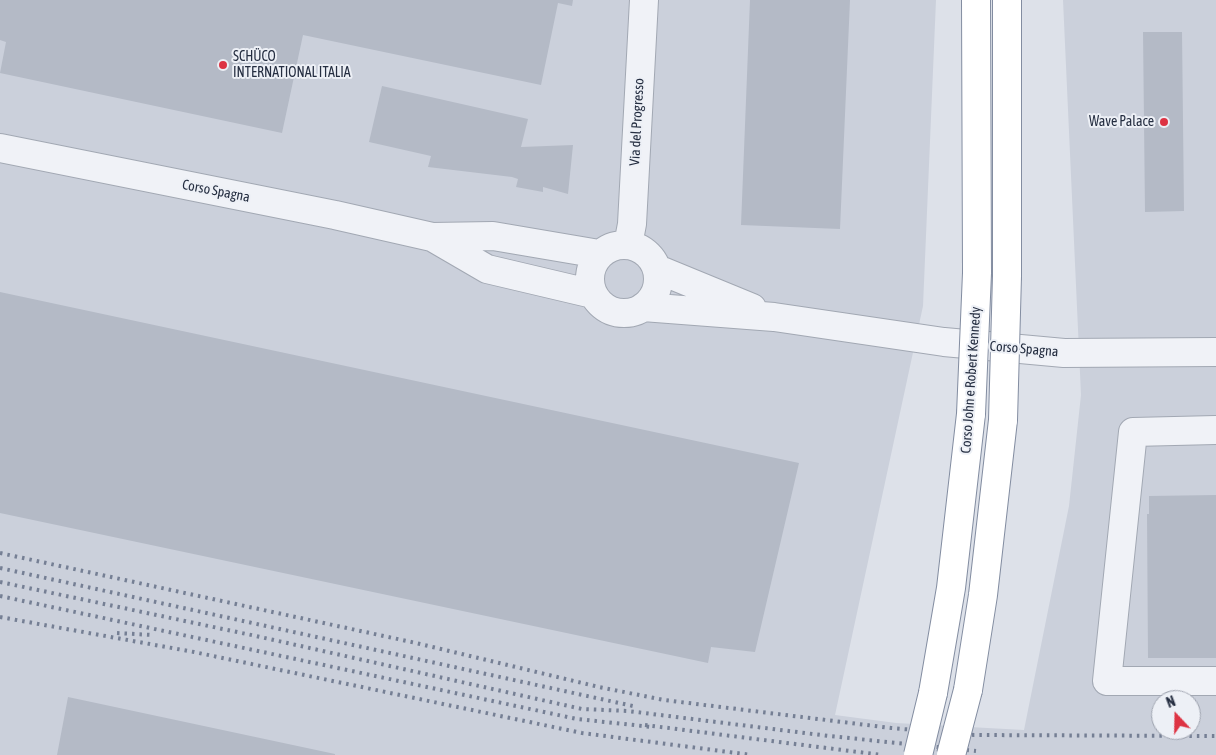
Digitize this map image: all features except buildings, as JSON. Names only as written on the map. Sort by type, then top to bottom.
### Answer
[{"type":"highway","name":"Corso John e Robert Kennedy","points":[[918,755],[933,694],[951,588],[971,414],[978,273],[976,0]]},
{"type":"highway","points":[[951,755],[968,690],[984,595],[1003,420],[1007,276],[1007,0]]},
{"type":"street","name":"Via del Progresso","points":[[628,244],[632,214],[644,0]]},
{"type":"street","name":"Corso Spagna","points":[[0,148],[335,215],[432,237],[493,236],[599,254]]},
{"type":"street","name":"Corso Spagna","points":[[432,237],[486,269],[593,294],[600,304],[609,310],[621,313],[632,312],[643,307],[774,317],[944,342],[1064,353],[1216,352]]},
{"type":"street","points":[[593,294],[589,273],[599,254],[609,247],[628,244],[644,250],[652,258],[657,269],[656,291],[651,300],[643,307]]},
{"type":"street","name":"Corso Spagna","points":[[657,269],[774,317]]},
{"type":"street","points":[[1216,430],[1134,432],[1106,681],[1216,681]]},
{"type":"shaded area","points":[[0,0],[936,0],[923,306],[835,715],[896,723],[1024,730],[1069,506],[1081,395],[1063,0],[1216,0],[1216,755],[0,755]]},
{"type":"railway","points":[[0,553],[416,643],[599,687],[664,700],[891,728],[974,735],[1216,736]]},
{"type":"railway","points":[[0,568],[633,706]]},
{"type":"railway","points":[[0,582],[256,636],[582,709],[628,711],[829,736],[976,751]]},
{"type":"railway","points":[[0,596],[577,719],[652,727]]},
{"type":"railway","points":[[0,617],[194,652],[582,733],[752,755]]},
{"type":"railway","points":[[117,633],[152,635]]},
{"type":"railway","points":[[645,725],[882,755]]},
{"type":"place","name":"SCHÜCO INTERNATIONAL ITALIA","points":[[223,65]]},
{"type":"place","name":"Wave Palace","points":[[1164,122]]}]
